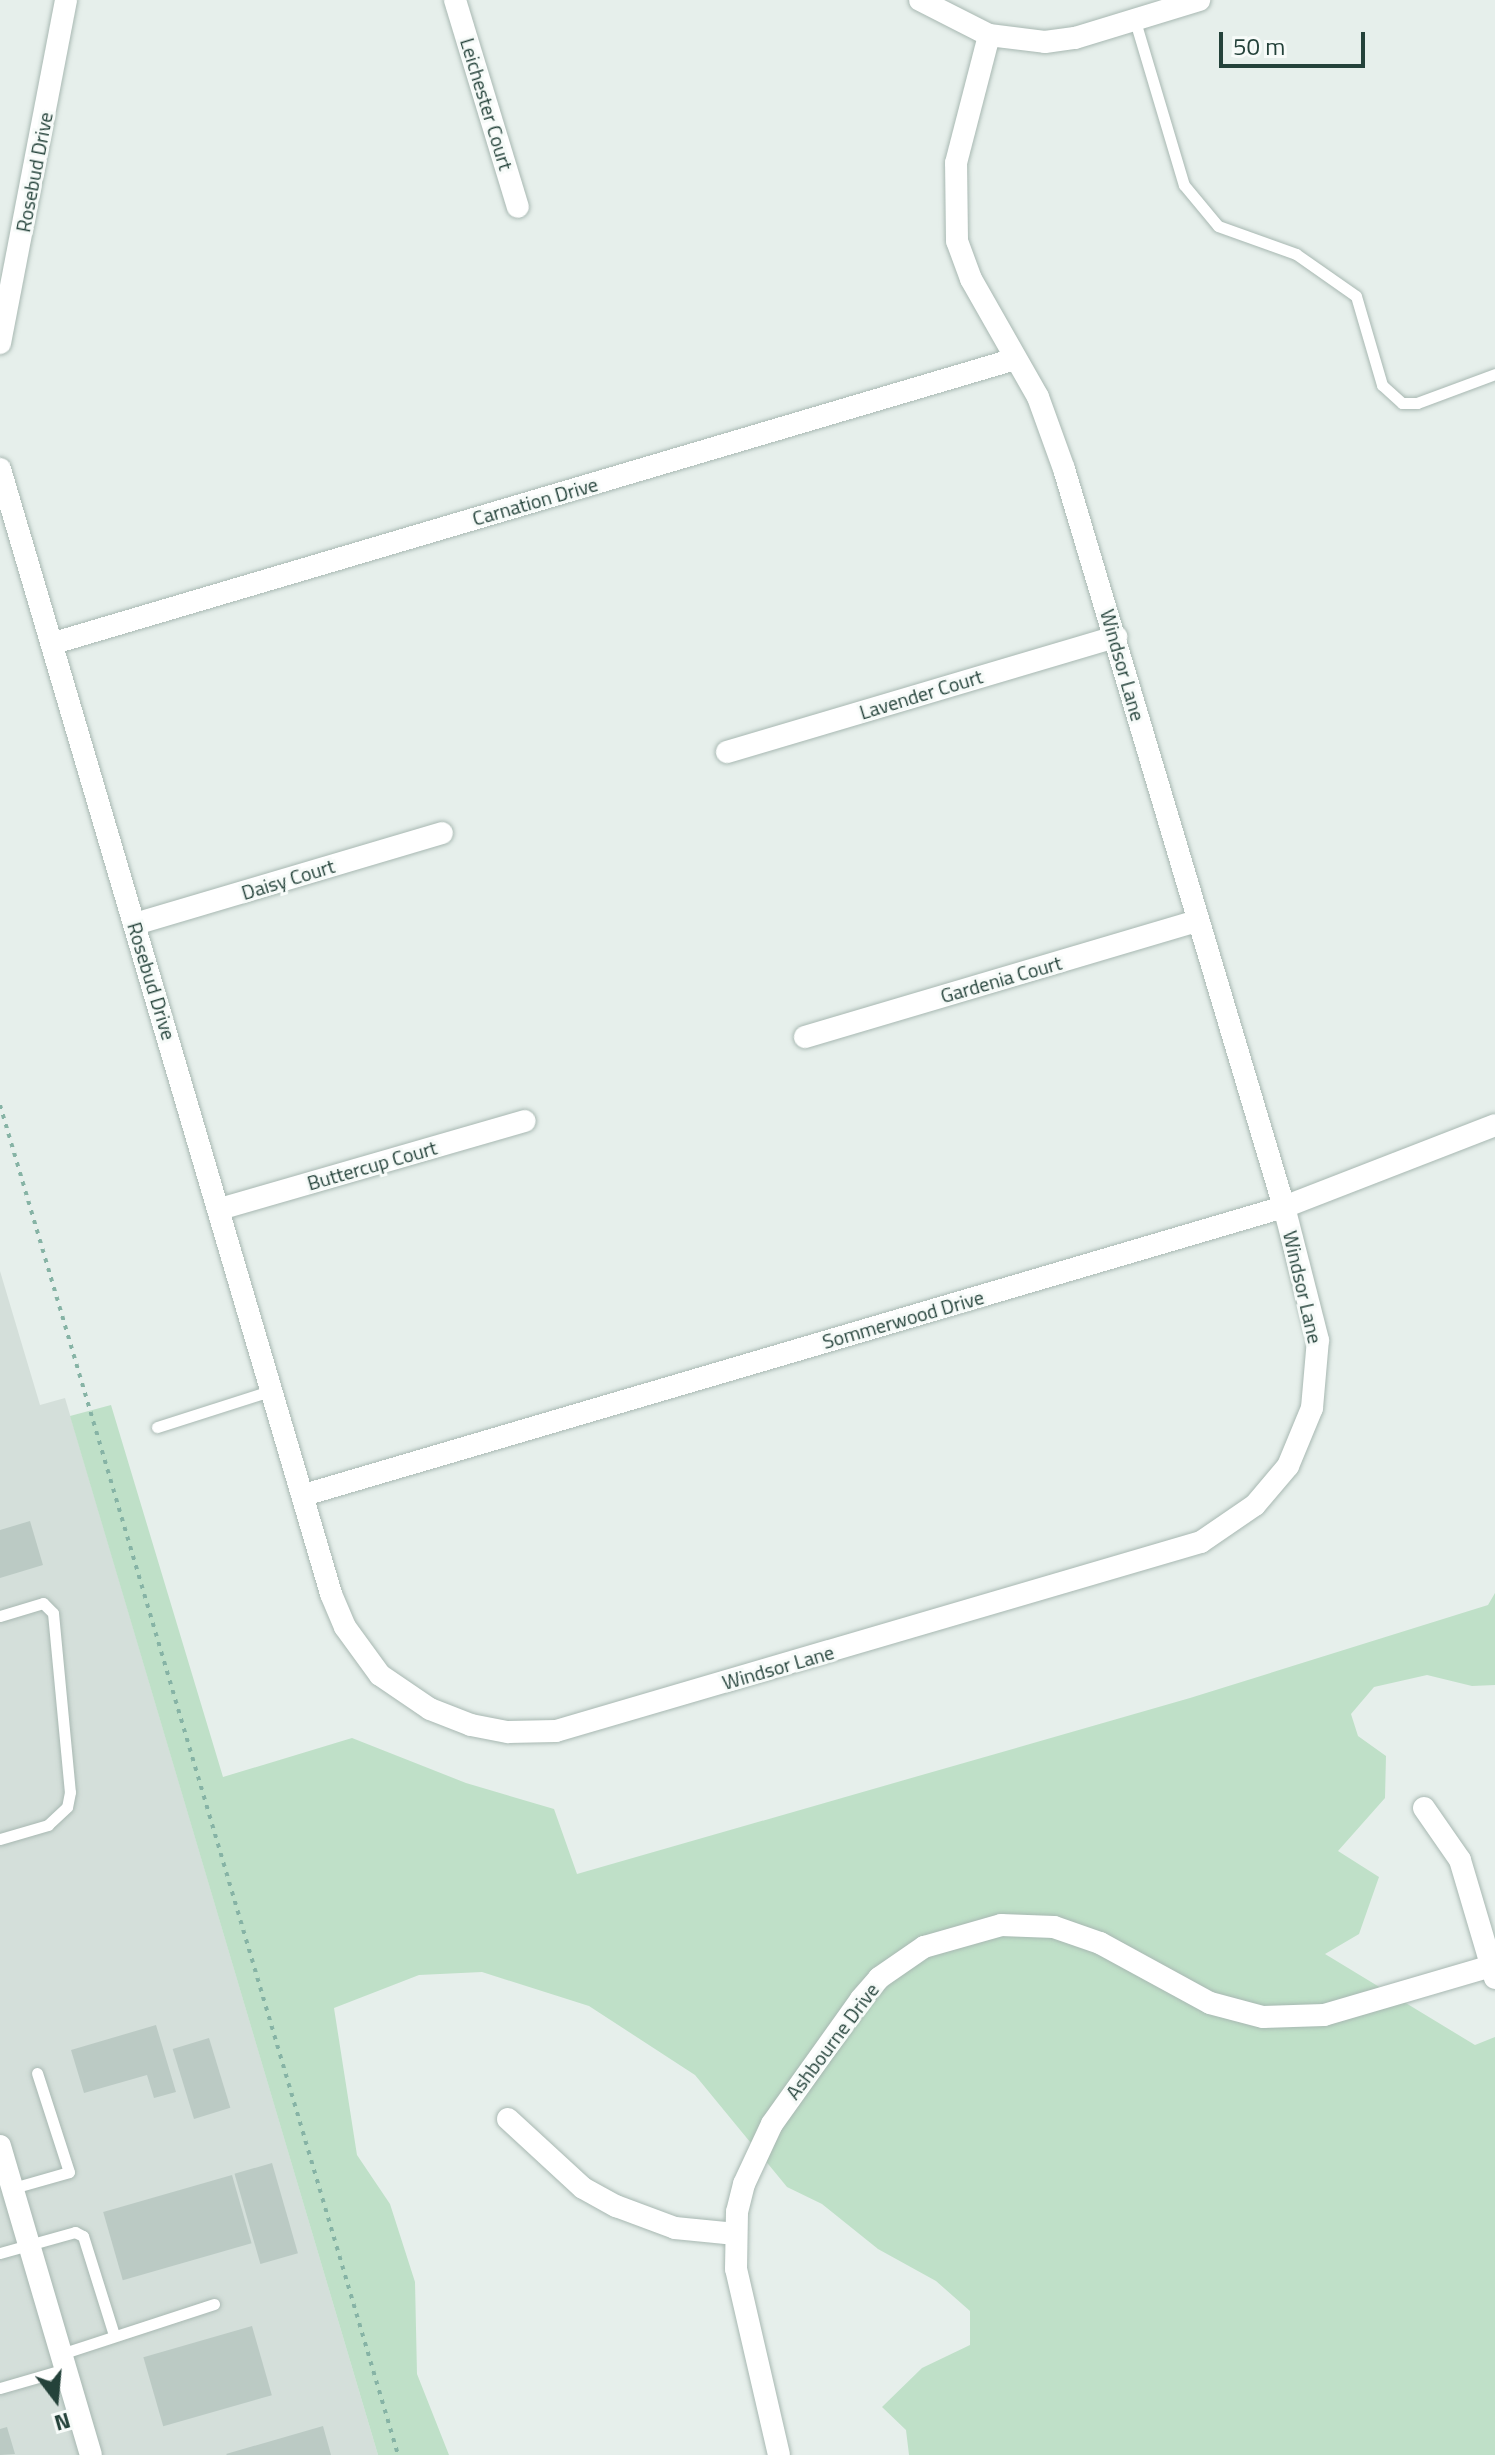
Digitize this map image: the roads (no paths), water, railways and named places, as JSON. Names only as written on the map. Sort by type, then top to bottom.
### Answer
[{"type":"street","name":"Rosebud Drive","points":[[0,343],[66,0]]},
{"type":"street","name":"Leichester Court","points":[[455,0],[518,207]]},
{"type":"street","points":[[920,0],[989,35],[1045,42],[1135,21],[1199,0]]},
{"type":"street","name":"Windsor Lane","points":[[304,1495],[331,1594],[345,1627],[371,1664],[403,1694],[430,1709],[508,1732],[556,1731],[1152,1559],[1201,1542],[1236,1521],[1272,1487],[1303,1437],[1312,1408],[1318,1340],[1284,1207],[1197,921],[1116,637],[1047,418],[971,279],[954,223],[963,126],[989,35]]},
{"type":"street","name":"Carnation Drive","points":[[54,643],[1015,359]]},
{"type":"street","name":"Rosebud Drive","points":[[0,469],[304,1495]]},
{"type":"street","name":"Lavender Court","points":[[727,752],[1116,637]]},
{"type":"street","name":"Daisy Court","points":[[135,924],[442,833]]},
{"type":"street","name":"Gardenia Court","points":[[805,1037],[1197,921]]},
{"type":"street","name":"Buttercup Court","points":[[220,1209],[525,1121]]},
{"type":"street","name":"Sommerwood Drive","points":[[304,1495],[1284,1207],[1495,1125]]},
{"type":"street","points":[[1424,1808],[1460,1860],[1494,1970]]},
{"type":"street","name":"Ashbourne Drive","points":[[779,2455],[772,2408],[740,2295],[736,2234],[740,2198],[758,2148],[820,2052],[879,1978],[948,1937],[1001,1925],[1054,1927],[1100,1943],[1210,2003],[1263,2017],[1324,2015],[1494,1970]]},
{"type":"street","points":[[508,2119],[572,2179],[616,2206],[675,2228],[736,2234]]},
{"type":"street","points":[[0,2146],[91,2455]]},
{"type":"lane","points":[[1135,21],[1184,185],[1218,226],[1296,254],[1356,296],[1382,385],[1402,403],[1417,403],[1495,374]]},
{"type":"lane","points":[[157,1427],[273,1390]]},
{"type":"lane","points":[[0,1616],[43,1603],[53,1613],[70,1792],[67,1807],[48,1825],[0,1839]]},
{"type":"lane","points":[[13,2188],[69,2172],[37,2073]]},
{"type":"lane","points":[[0,2253],[75,2232],[83,2236],[114,2335]]},
{"type":"lane","points":[[0,2388],[64,2361],[114,2335],[214,2304]]}]
